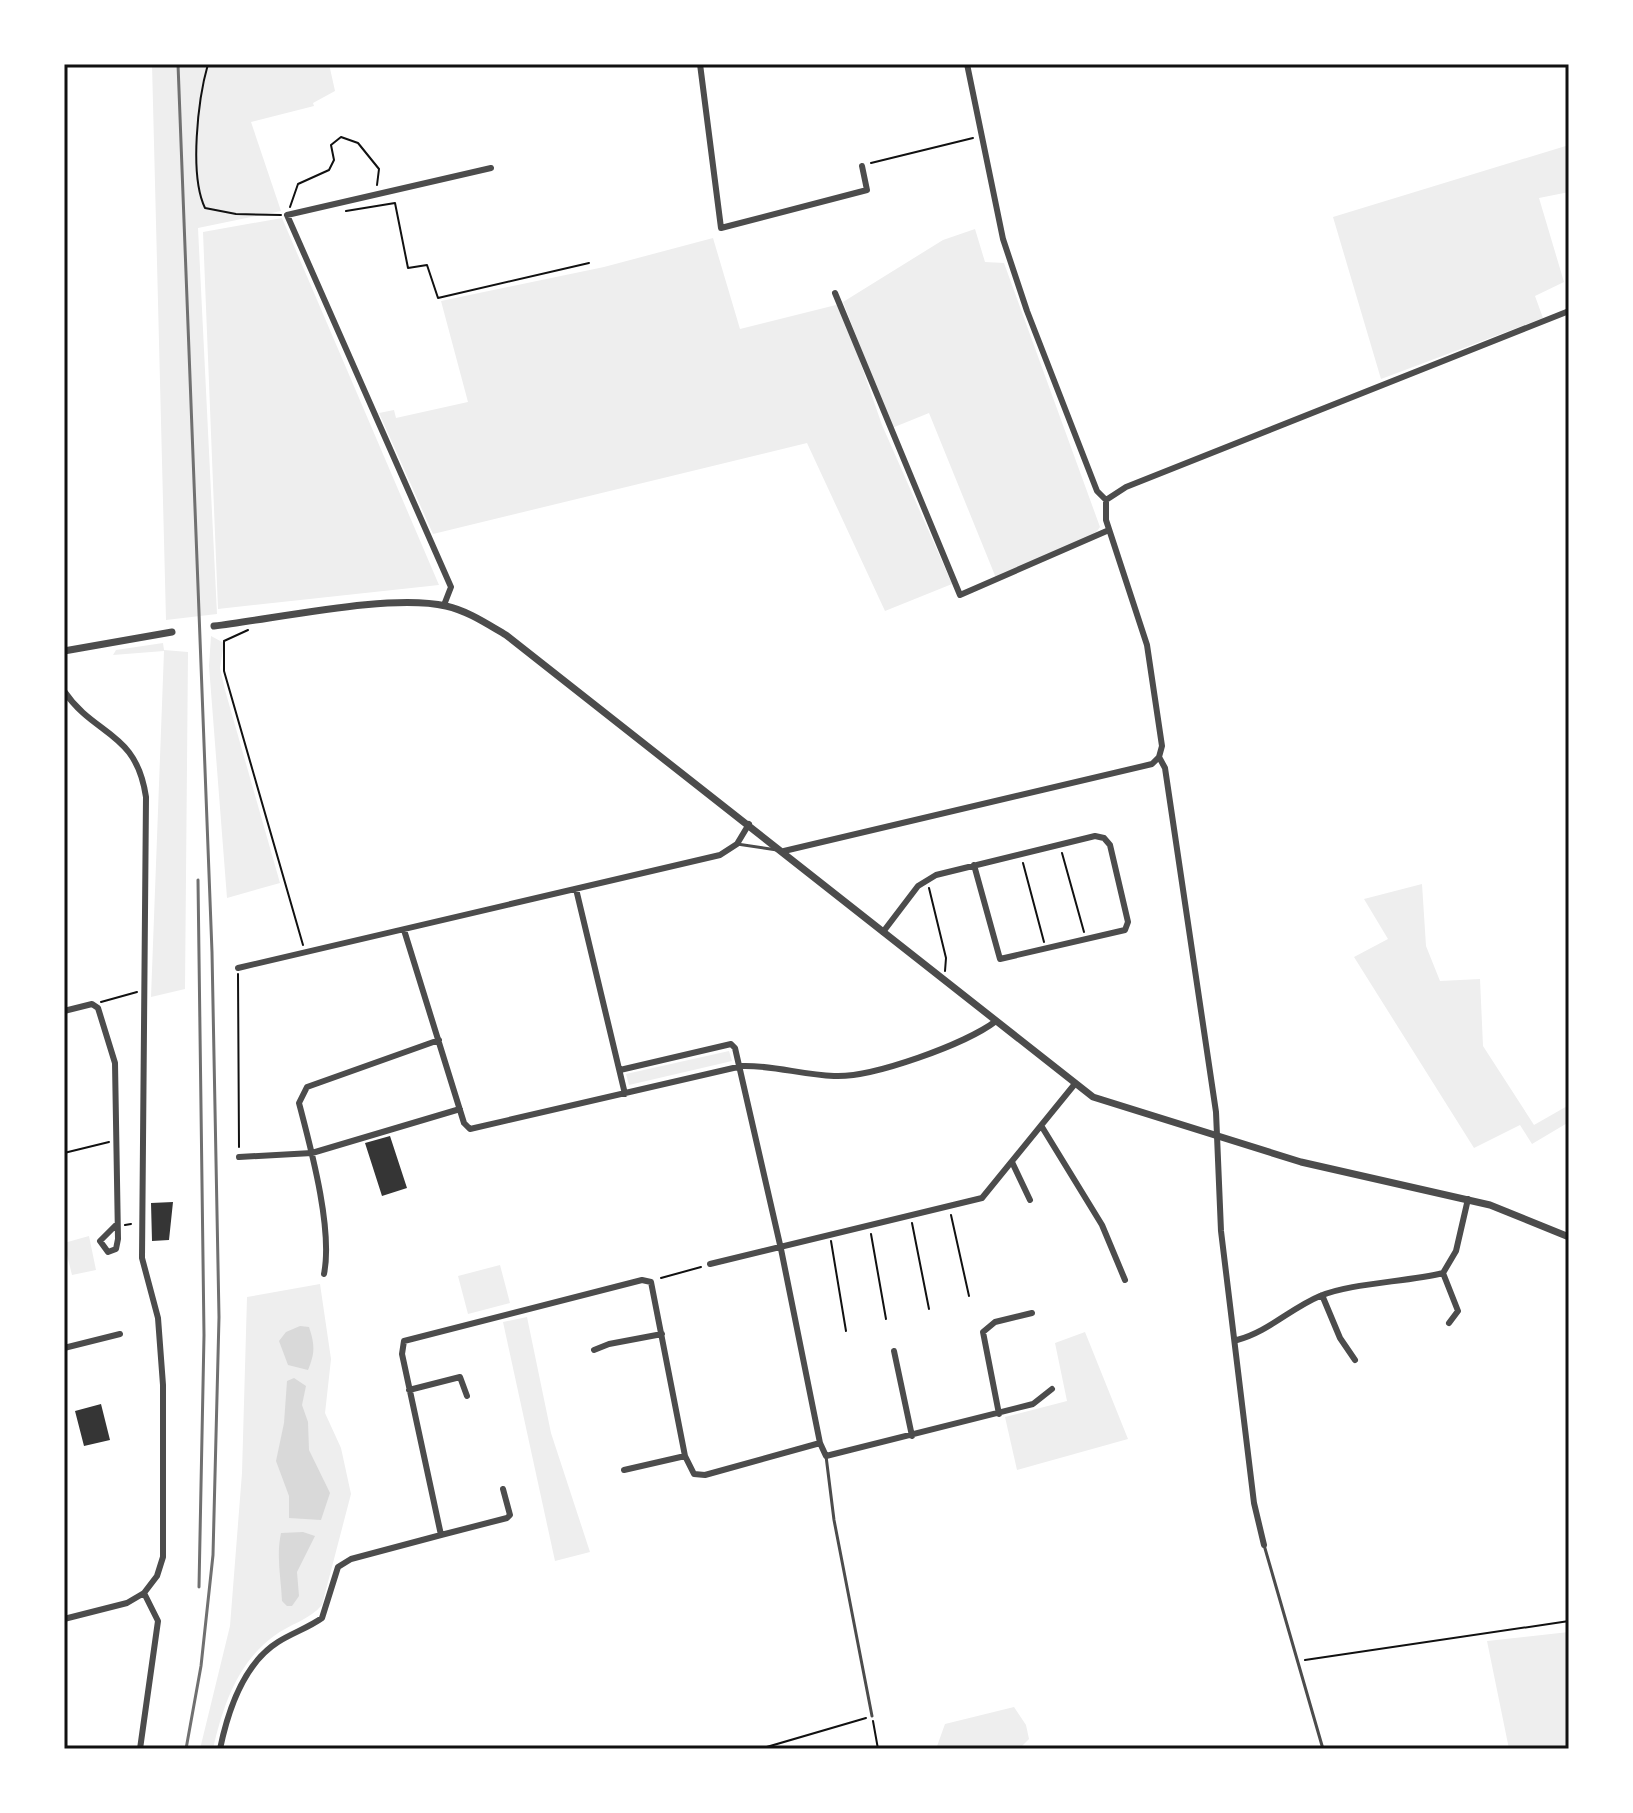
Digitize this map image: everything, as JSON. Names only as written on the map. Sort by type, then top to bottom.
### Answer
[{"type":"street","points":[[700,64],[721,228],[867,190],[862,166]]},
{"type":"street","points":[[784,851],[1143,767],[1159,757],[1162,746],[1151,664],[1109,530],[1106,500],[1097,491],[1027,311],[1003,239],[967,64]]},
{"type":"street","points":[[444,605],[451,587],[287,215],[491,168]]},
{"type":"street","points":[[835,293],[960,595],[1109,530]]},
{"type":"street","points":[[1106,500],[1126,487],[1569,311]]},
{"type":"street","points":[[214,626],[381,604],[444,605],[506,635],[784,851],[1074,1085],[1113,1105],[1218,1138],[1301,1162],[1468,1199],[1516,1214],[1569,1237]]},
{"type":"street","points":[[64,651],[172,632]]},
{"type":"street","points":[[64,691],[73,704],[130,750],[143,772],[146,797],[144,1275],[158,1318],[163,1385],[164,1530],[163,1557],[157,1576],[144,1593],[127,1603],[64,1619]]},
{"type":"street","points":[[1159,757],[1165,768],[1218,1138],[1221,1231],[1237,1340],[1254,1503],[1264,1545]]},
{"type":"street","points":[[238,968],[720,855],[737,844],[749,824]]},
{"type":"street","points":[[883,932],[927,879],[974,865],[1095,836],[1104,838],[1110,845],[1128,922],[1125,930],[1006,961],[996,955],[974,865]]},
{"type":"street","points":[[576,889],[625,1094]]},
{"type":"street","points":[[404,930],[464,1123],[478,1129],[742,1066],[766,1065],[804,1074],[845,1075],[960,1043],[996,1021]]},
{"type":"street","points":[[64,1011],[92,1004],[98,1008],[115,1063],[120,1225]]},
{"type":"street","points":[[324,1274],[328,1255],[312,1153],[299,1103],[307,1087],[439,1040]]},
{"type":"street","points":[[620,1070],[731,1044],[742,1066],[820,1443],[826,1456],[1033,1404],[1052,1389]]},
{"type":"street","points":[[710,1264],[982,1198],[1074,1085]]},
{"type":"street","points":[[239,1157],[312,1153],[460,1109]]},
{"type":"street","points":[[1042,1127],[1102,1225],[1125,1280]]},
{"type":"street","points":[[1012,1162],[1030,1200]]},
{"type":"street","points":[[1237,1340],[1257,1333],[1322,1295],[1443,1273],[1456,1251],[1468,1199]]},
{"type":"street","points":[[1443,1273],[1458,1311],[1449,1323]]},
{"type":"street","points":[[441,1535],[402,1354],[404,1341],[642,1280],[651,1282],[654,1290],[685,1456],[694,1474],[705,1475],[820,1443]]},
{"type":"street","points":[[1322,1295],[1340,1338],[1355,1360]]},
{"type":"street","points":[[999,1414],[983,1332],[995,1322],[1032,1313]]},
{"type":"street","points":[[64,1348],[120,1334]]},
{"type":"street","points":[[594,1350],[662,1334]]},
{"type":"street","points":[[894,1351],[912,1436]]},
{"type":"street","points":[[409,1390],[460,1377],[467,1396]]},
{"type":"street","points":[[624,1470],[685,1456]]},
{"type":"street","points":[[220,1749],[234,1698],[247,1677],[264,1652],[322,1618],[338,1567],[351,1559],[507,1518],[510,1515],[503,1489]]},
{"type":"street","points":[[140,1749],[158,1621],[144,1593]]},
{"type":"lane","points":[[737,844],[784,851]]},
{"type":"lane","points":[[826,1456],[834,1520],[872,1716]]},
{"type":"lane","points":[[1264,1545],[1323,1749]]},
{"type":"path","points":[[208,64],[203,80],[196,177],[205,208],[236,214],[287,215],[298,184],[329,170],[334,160],[331,145],[341,137],[358,143],[379,169],[377,195]]},
{"type":"path","points":[[875,162],[982,135]]},
{"type":"path","points":[[341,203],[347,212],[395,203],[408,268],[427,265],[438,298],[589,263]]},
{"type":"path","points":[[257,621],[224,641],[224,671],[306,954]]},
{"type":"path","points":[[1059,845],[1087,942]]},
{"type":"path","points":[[1020,854],[1047,951]]},
{"type":"path","points":[[927,879],[946,958],[944,982]]},
{"type":"path","points":[[238,968],[239,1157]]},
{"type":"path","points":[[92,1004],[143,990]]},
{"type":"path","points":[[64,1153],[117,1140]]},
{"type":"path","points":[[949,1207],[969,1296]]},
{"type":"path","points":[[911,1217],[929,1309]]},
{"type":"path","points":[[120,1225],[131,1224]]},
{"type":"path","points":[[870,1227],[886,1319]]},
{"type":"path","points":[[831,1237],[846,1331]]},
{"type":"path","points":[[661,1278],[710,1264]]},
{"type":"path","points":[[1299,1661],[1569,1621]]},
{"type":"path","points":[[760,1749],[872,1716],[878,1749]]},
{"type":"shaded area","points":[[152,64],[329,64],[335,91],[313,103],[314,106],[251,122],[281,211],[198,228],[217,614],[166,620]]},
{"type":"shaded area","points":[[1569,145],[1569,192],[1539,198],[1564,282],[1535,296],[1543,318],[1381,379],[1333,217]]},
{"type":"shaded area","points":[[282,218],[439,585],[218,609],[203,232]]},
{"type":"shaded area","points":[[975,229],[985,262],[1004,263],[1100,527],[1094,535],[996,578],[929,413],[892,428],[843,302],[943,240]]},
{"type":"shaded area","points":[[713,238],[740,329],[840,304],[882,425],[952,584],[885,611],[807,443],[433,534],[379,413],[394,410],[396,418],[468,402],[441,301],[604,267]]},
{"type":"shaded area","points":[[211,636],[224,643],[220,668],[225,690],[280,883],[227,898],[209,666]]},
{"type":"shaded area","points":[[163,643],[164,650],[188,652],[185,989],[151,997],[164,651],[113,655],[116,650]]},
{"type":"shaded area","points":[[1422,884],[1426,946],[1440,981],[1480,979],[1483,1046],[1534,1125],[1569,1105],[1569,1122],[1532,1144],[1520,1125],[1474,1148],[1354,957],[1388,939],[1364,899]]},
{"type":"shaded area","points":[[729,1051],[732,1061],[629,1085],[626,1074]]},
{"type":"shaded area","points":[[89,1236],[96,1270],[72,1275],[64,1243]]},
{"type":"shaded area","points":[[500,1265],[510,1303],[468,1314],[458,1276]]},
{"type":"shaded area","points":[[320,1284],[331,1359],[325,1413],[341,1448],[351,1494],[322,1605],[274,1636],[250,1659],[233,1686],[213,1749],[200,1749],[230,1626],[242,1473],[247,1297]]},
{"type":"shaded area","points":[[527,1317],[551,1433],[590,1552],[555,1561],[503,1322]]},
{"type":"shaded area","points":[[300,1326],[309,1327],[312,1339],[313,1354],[308,1370],[288,1365],[279,1341],[286,1332]]},
{"type":"shaded area","points":[[1085,1332],[1128,1439],[1017,1470],[1005,1417],[1067,1401],[1055,1343]]},
{"type":"shaded area","points":[[294,1378],[306,1386],[302,1405],[308,1422],[309,1450],[330,1493],[321,1520],[289,1518],[289,1496],[276,1461],[284,1423],[287,1381]]},
{"type":"shaded area","points":[[303,1532],[315,1536],[297,1572],[299,1596],[292,1606],[287,1606],[282,1601],[281,1533]]},
{"type":"shaded area","points":[[1569,1632],[1569,1749],[1509,1749],[1487,1641]]},
{"type":"shaded area","points":[[1014,1707],[1026,1725],[1029,1739],[1019,1749],[936,1749],[945,1724]]},
{"type":"building","points":[[390,1136],[407,1188],[382,1196],[365,1143]]},
{"type":"building","points":[[173,1202],[169,1240],[152,1241],[151,1203]]},
{"type":"building","points":[[101,1404],[110,1440],[84,1446],[75,1411]]},
{"type":"railway","points":[[178,64],[212,952],[219,1317],[213,1555],[201,1666],[186,1749]]},
{"type":"railway","points":[[198,880],[204,1335],[199,1587]]}]
